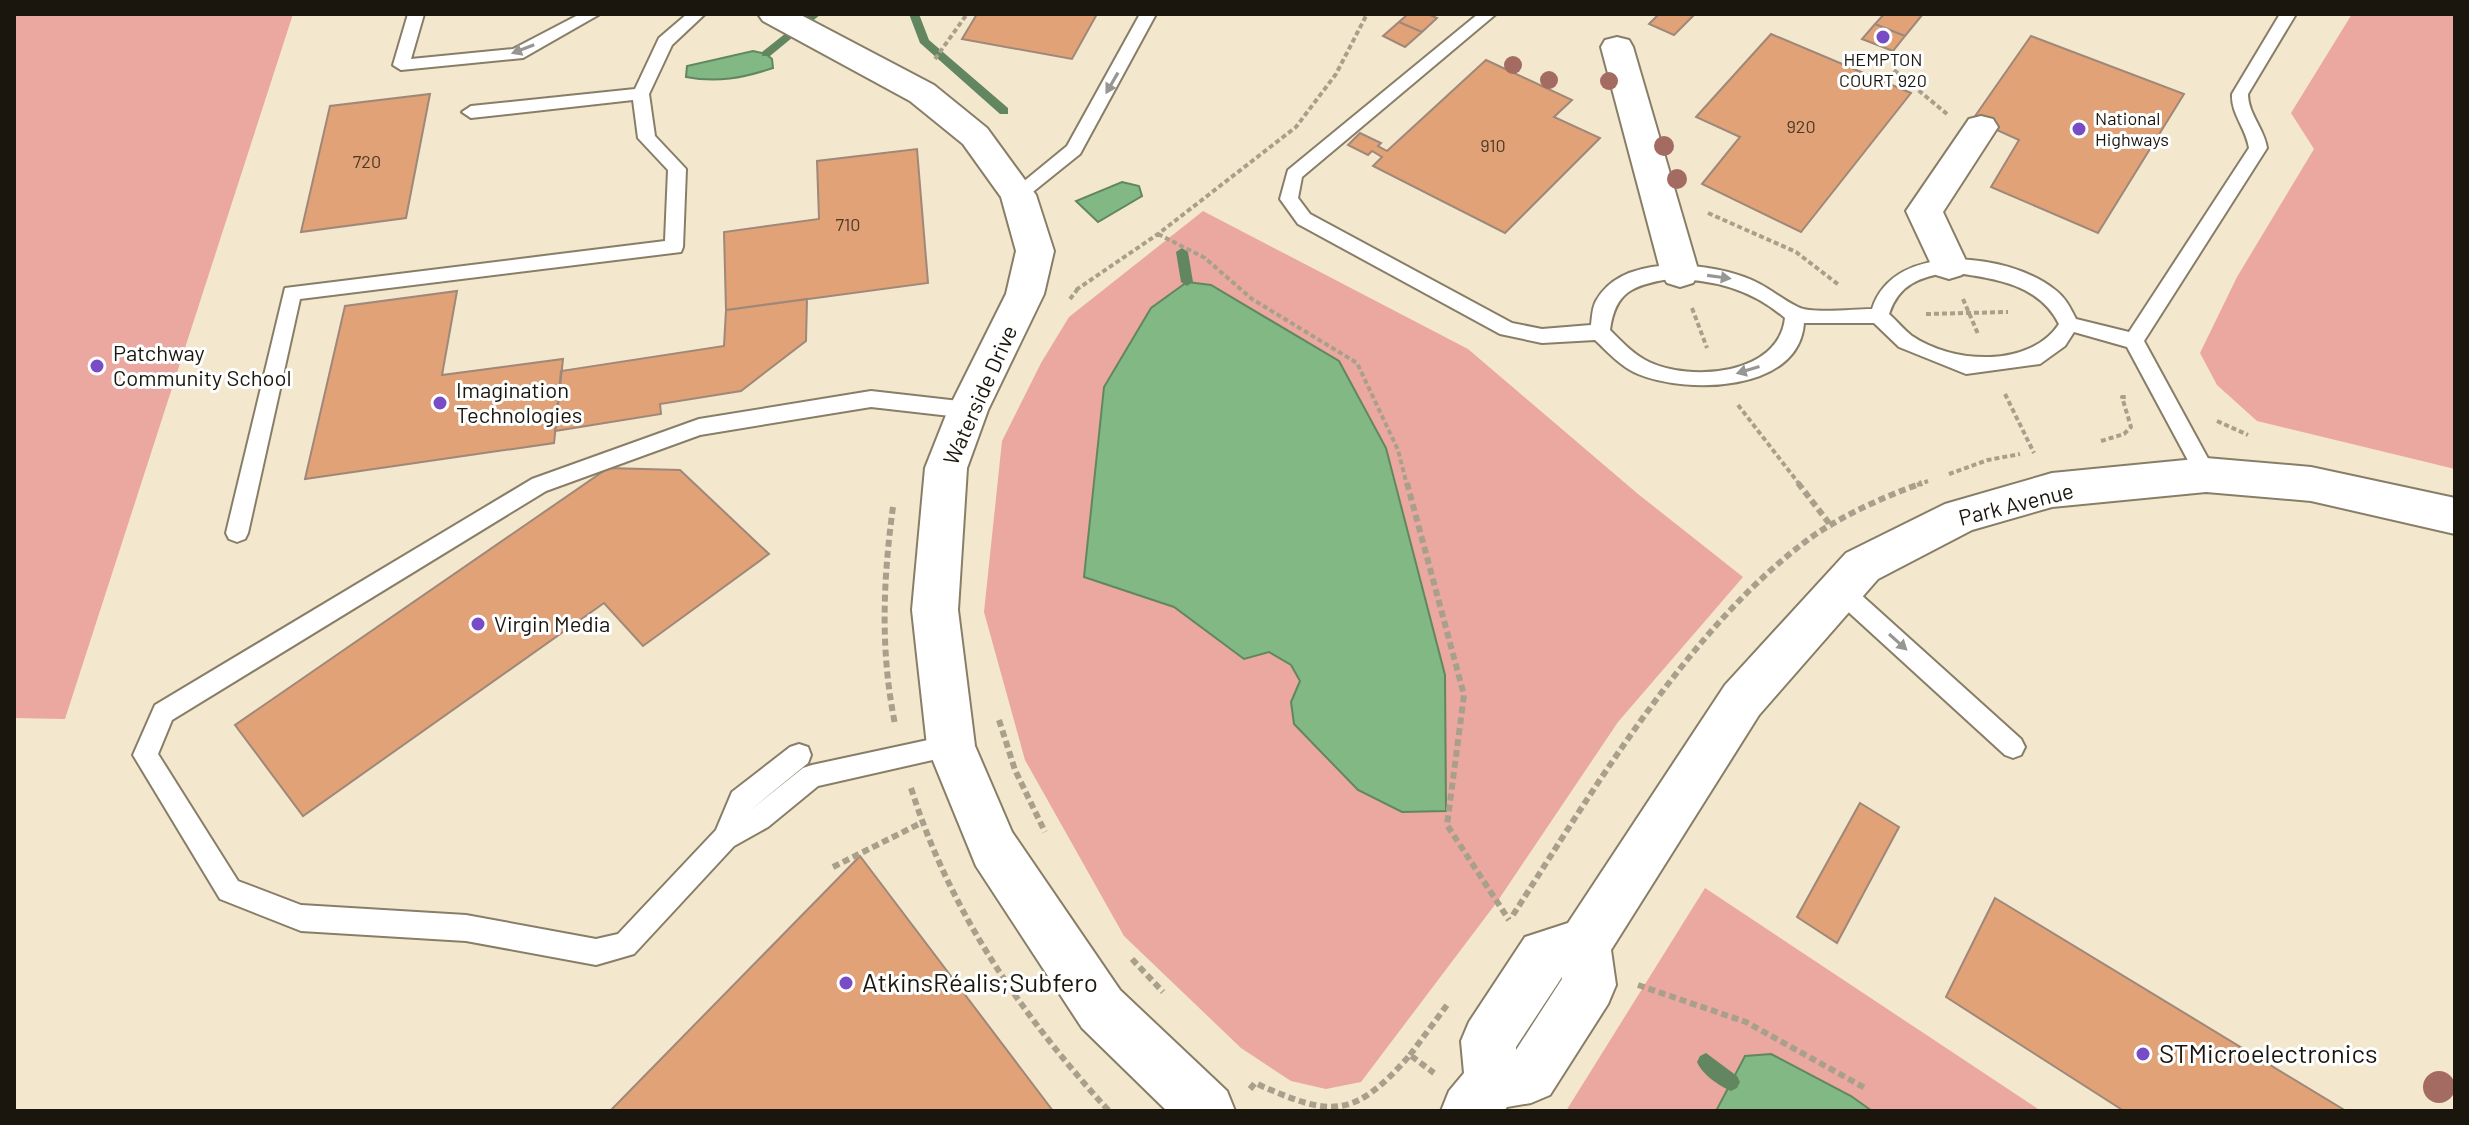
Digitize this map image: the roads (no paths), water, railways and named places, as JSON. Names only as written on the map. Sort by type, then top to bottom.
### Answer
[{"type":"street","name":"Waterside Drive","points":[[780,17],[913,88],[975,136],[1018,195],[1035,251],[1025,294],[968,410],[946,468],[935,610],[951,746],[994,849],[1101,1009],[1227,1102]]},
{"type":"street","points":[[1617,47],[1680,273]]},
{"type":"street","points":[[1949,265],[1924,211],[1981,127]]},
{"type":"street","name":"Park Avenue","points":[[1478,1098],[1531,1076],[1589,985],[1584,945],[1742,700],[1851,578],[1960,516],[2052,490],[2206,475],[2311,484],[2455,516]]},
{"type":"lane","points":[[416,14],[401,65],[517,54],[592,14]]},
{"type":"lane","points":[[237,533],[292,293],[674,247],[677,169],[647,138],[641,94],[665,42],[697,14]]},
{"type":"lane","points":[[1018,195],[1074,150],[1148,14]]},
{"type":"lane","points":[[1488,14],[1294,174],[1289,199],[1304,219],[1507,329],[1542,336],[1600,332],[1642,368],[1686,378],[1718,379],[1759,368],[1779,354],[1792,336],[1795,316]]},
{"type":"lane","points":[[2134,341],[2258,148],[2258,135],[2238,106],[2240,94],[2288,14]]},
{"type":"lane","points":[[471,112],[641,94]]},
{"type":"lane","points":[[1879,316],[1884,296],[1902,278],[1949,265],[2005,274],[2046,291],[2065,311],[2069,324]]},
{"type":"lane","points":[[1600,332],[1604,304],[1627,284],[1649,276],[1680,273],[1723,276],[1746,282],[1782,303],[1795,316],[1879,316],[1906,342],[1966,366],[2033,359],[2058,341],[2069,324]]},
{"type":"lane","points":[[2069,324],[2134,341],[2206,475]]},
{"type":"lane","points":[[951,746],[812,776],[759,819],[725,838],[625,945],[596,952],[466,928],[301,918],[229,890],[145,755],[163,713],[539,485],[699,427],[871,399],[968,410]]},
{"type":"lane","points":[[1851,578],[2013,747]]},
{"type":"lane","points":[[725,838],[741,800],[799,755]]},
{"type":"waterway","points":[[766,54],[816,14]]},
{"type":"waterway","points":[[914,14],[924,41],[1004,111]]},
{"type":"waterway","points":[[1182,252],[1187,282]]},
{"type":"waterway","points":[[1706,1062],[1731,1082]]},
{"type":"place","name":"HEMPTON COURT 920","points":[[1883,37]]},
{"type":"place","name":"National Highways","points":[[2079,129]]},
{"type":"place","name":"Patchway Community School","points":[[97,366]]},
{"type":"place","name":"Imagination Technologies","points":[[440,403]]},
{"type":"place","name":"Virgin Media","points":[[478,624]]},
{"type":"place","name":"AtkinsRéalis;Subfero","points":[[846,983]]},
{"type":"place","name":"STMicroelectronics","points":[[2143,1054]]}]
